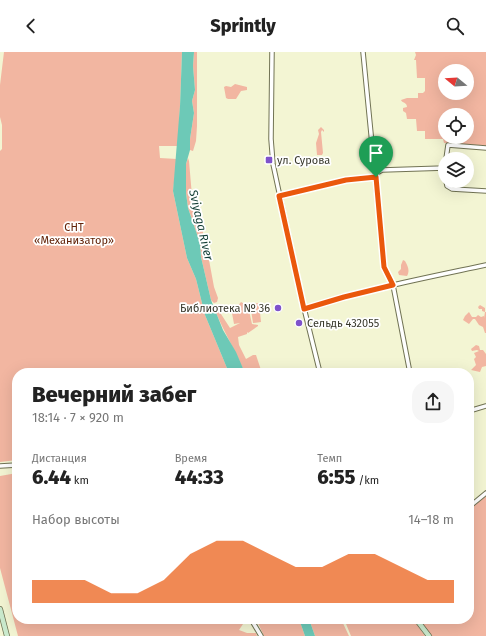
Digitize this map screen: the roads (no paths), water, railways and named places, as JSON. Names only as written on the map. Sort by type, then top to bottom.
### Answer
[{"type":"main road","points":[[0,609],[7,636]]},
{"type":"main road","points":[[420,624],[429,636]]},
{"type":"street","points":[[272,52],[272,151],[275,178],[319,368]]},
{"type":"street","points":[[363,52],[384,267],[393,285],[409,368]]},
{"type":"street","points":[[446,152],[448,145],[486,148]]},
{"type":"street","points":[[279,196],[346,180],[376,176],[382,170],[438,168]]},
{"type":"street","points":[[450,188],[486,192]]},
{"type":"street","points":[[304,309],[393,285],[486,265]]},
{"type":"street","points":[[474,410],[486,406]]},
{"type":"street","points":[[0,466],[12,465]]},
{"type":"street","points":[[474,503],[486,493]]},
{"type":"street","points":[[254,624],[261,636]]},
{"type":"water","points":[[182,52],[194,52],[193,66],[195,90],[192,101],[194,113],[190,150],[186,164],[186,193],[188,208],[200,243],[201,257],[211,300],[223,330],[236,352],[243,368],[227,368],[205,315],[196,279],[187,258],[173,191],[180,106]]},
{"type":"water","points":[[301,624],[311,624],[315,636],[305,636]]},
{"type":"place","name":"ул. Сурова","points":[[269,160]]},
{"type":"place","name":"Библиотека № 36","points":[[278,308]]},
{"type":"place","name":"Сельдь 432055","points":[[299,323]]},
{"type":"water label","name":"Sviyaga River","points":[[201,225]]},
{"type":"park label","name":"СНТ «Механизатор»","points":[[74,233]]}]
